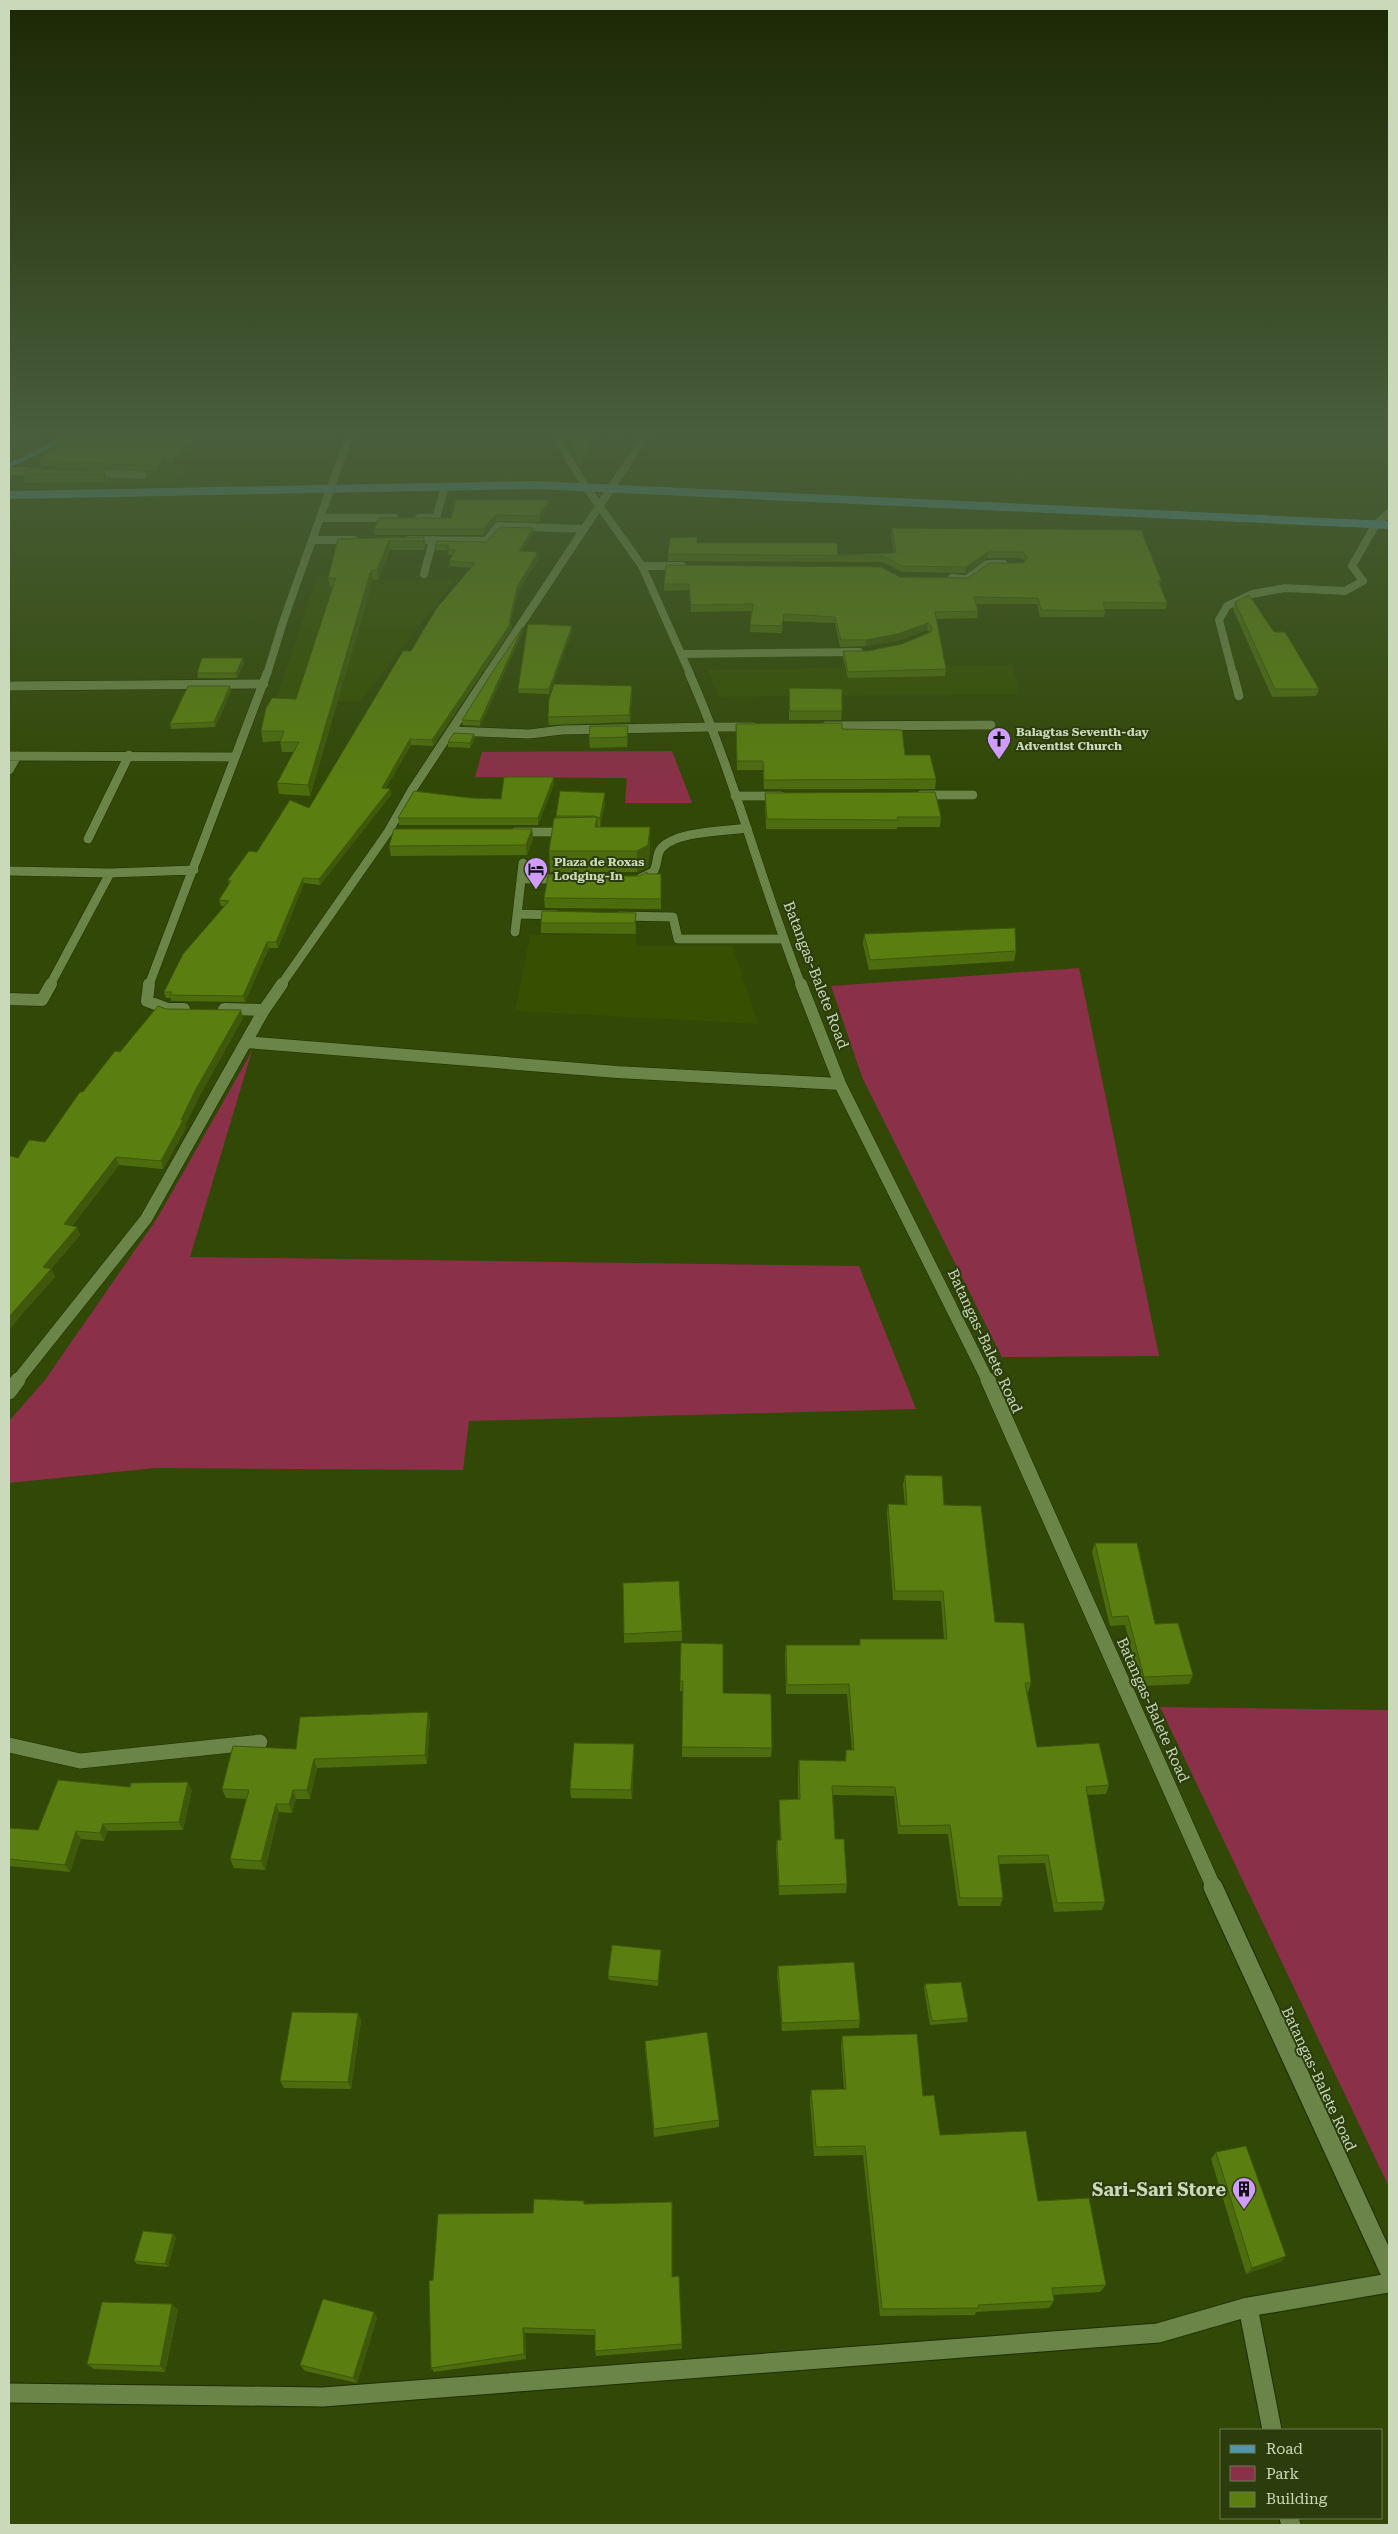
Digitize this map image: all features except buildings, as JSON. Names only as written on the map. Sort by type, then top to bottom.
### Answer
[{"type":"street","points":[[193,1009],[168,1009],[147,1001],[150,984],[264,684],[284,619],[310,549]]},
{"type":"street","points":[[424,574],[431,549]]},
{"type":"street","points":[[9,1392],[146,1219],[264,1010],[393,832],[452,731],[571,549]]},
{"type":"street","name":"Batangas-Balete Road","points":[[631,549],[642,566],[713,727],[784,939],[840,1084],[975,1352],[1274,2022],[1389,2270]]},
{"type":"street","points":[[1239,696],[1219,620],[1227,606],[1252,594],[1285,588],[1345,590],[1363,581],[1352,566],[1362,549]]},
{"type":"street","points":[[948,578],[966,579],[987,564],[1013,564]]},
{"type":"street","points":[[642,566],[692,566]]},
{"type":"street","points":[[682,654],[866,652]]},
{"type":"street","points":[[9,686],[264,684]]},
{"type":"street","points":[[812,726],[991,725]]},
{"type":"street","points":[[452,731],[528,734],[562,730],[763,726]]},
{"type":"street","points":[[9,770],[13,756],[129,755],[235,757]]},
{"type":"street","points":[[88,839],[129,755]]},
{"type":"street","points":[[914,795],[973,795]]},
{"type":"street","points":[[735,796],[795,796]]},
{"type":"street","points":[[630,879],[651,876],[657,869],[659,852],[663,846],[682,838],[747,828]]},
{"type":"street","points":[[506,832],[575,832]]},
{"type":"street","points":[[514,932],[523,864]]},
{"type":"street","points":[[10,873],[194,870]]},
{"type":"street","points":[[9,999],[42,1000],[110,872]]},
{"type":"street","points":[[521,879],[570,879]]},
{"type":"street","points":[[517,914],[566,915]]},
{"type":"street","points":[[605,916],[673,917],[678,939],[784,939]]},
{"type":"street","points":[[210,1009],[264,1010]]},
{"type":"street","points":[[246,1042],[584,1071],[742,1081],[840,1084]]},
{"type":"street","points":[[9,1745],[80,1761],[260,1742]]},
{"type":"street","points":[[9,2393],[323,2397],[1158,2333],[1248,2307],[1389,2284]]},
{"type":"street","points":[[1248,2307],[1272,2429]]},
{"type":"shaded area","points":[[317,577],[455,580],[361,701],[276,700]]},
{"type":"shaded area","points":[[1013,665],[1019,694],[719,697],[708,670]]},
{"type":"shaded area","points":[[530,935],[636,935],[637,946],[733,946],[758,1024],[515,1011]]},
{"type":"green space","points":[[672,751],[692,803],[625,803],[627,778],[475,777],[482,752]]},
{"type":"green space","points":[[1079,968],[1159,1356],[1002,1357],[862,1077],[831,986]]},
{"type":"green space","points":[[252,1051],[190,1257],[859,1266],[916,1409],[469,1421],[463,1470],[155,1468],[9,1483],[9,1421],[45,1380],[158,1217]]},
{"type":"green space","points":[[1160,1707],[1389,1710],[1389,2187]]},
{"type":"place","name":"Balagtas Seventh-day Adventist Church","points":[[999,760]]},
{"type":"place","name":"Plaza de Roxas Lodging-In","points":[[536,890]]},
{"type":"place","name":"Sari-Sari Store","points":[[1244,2210]]}]
